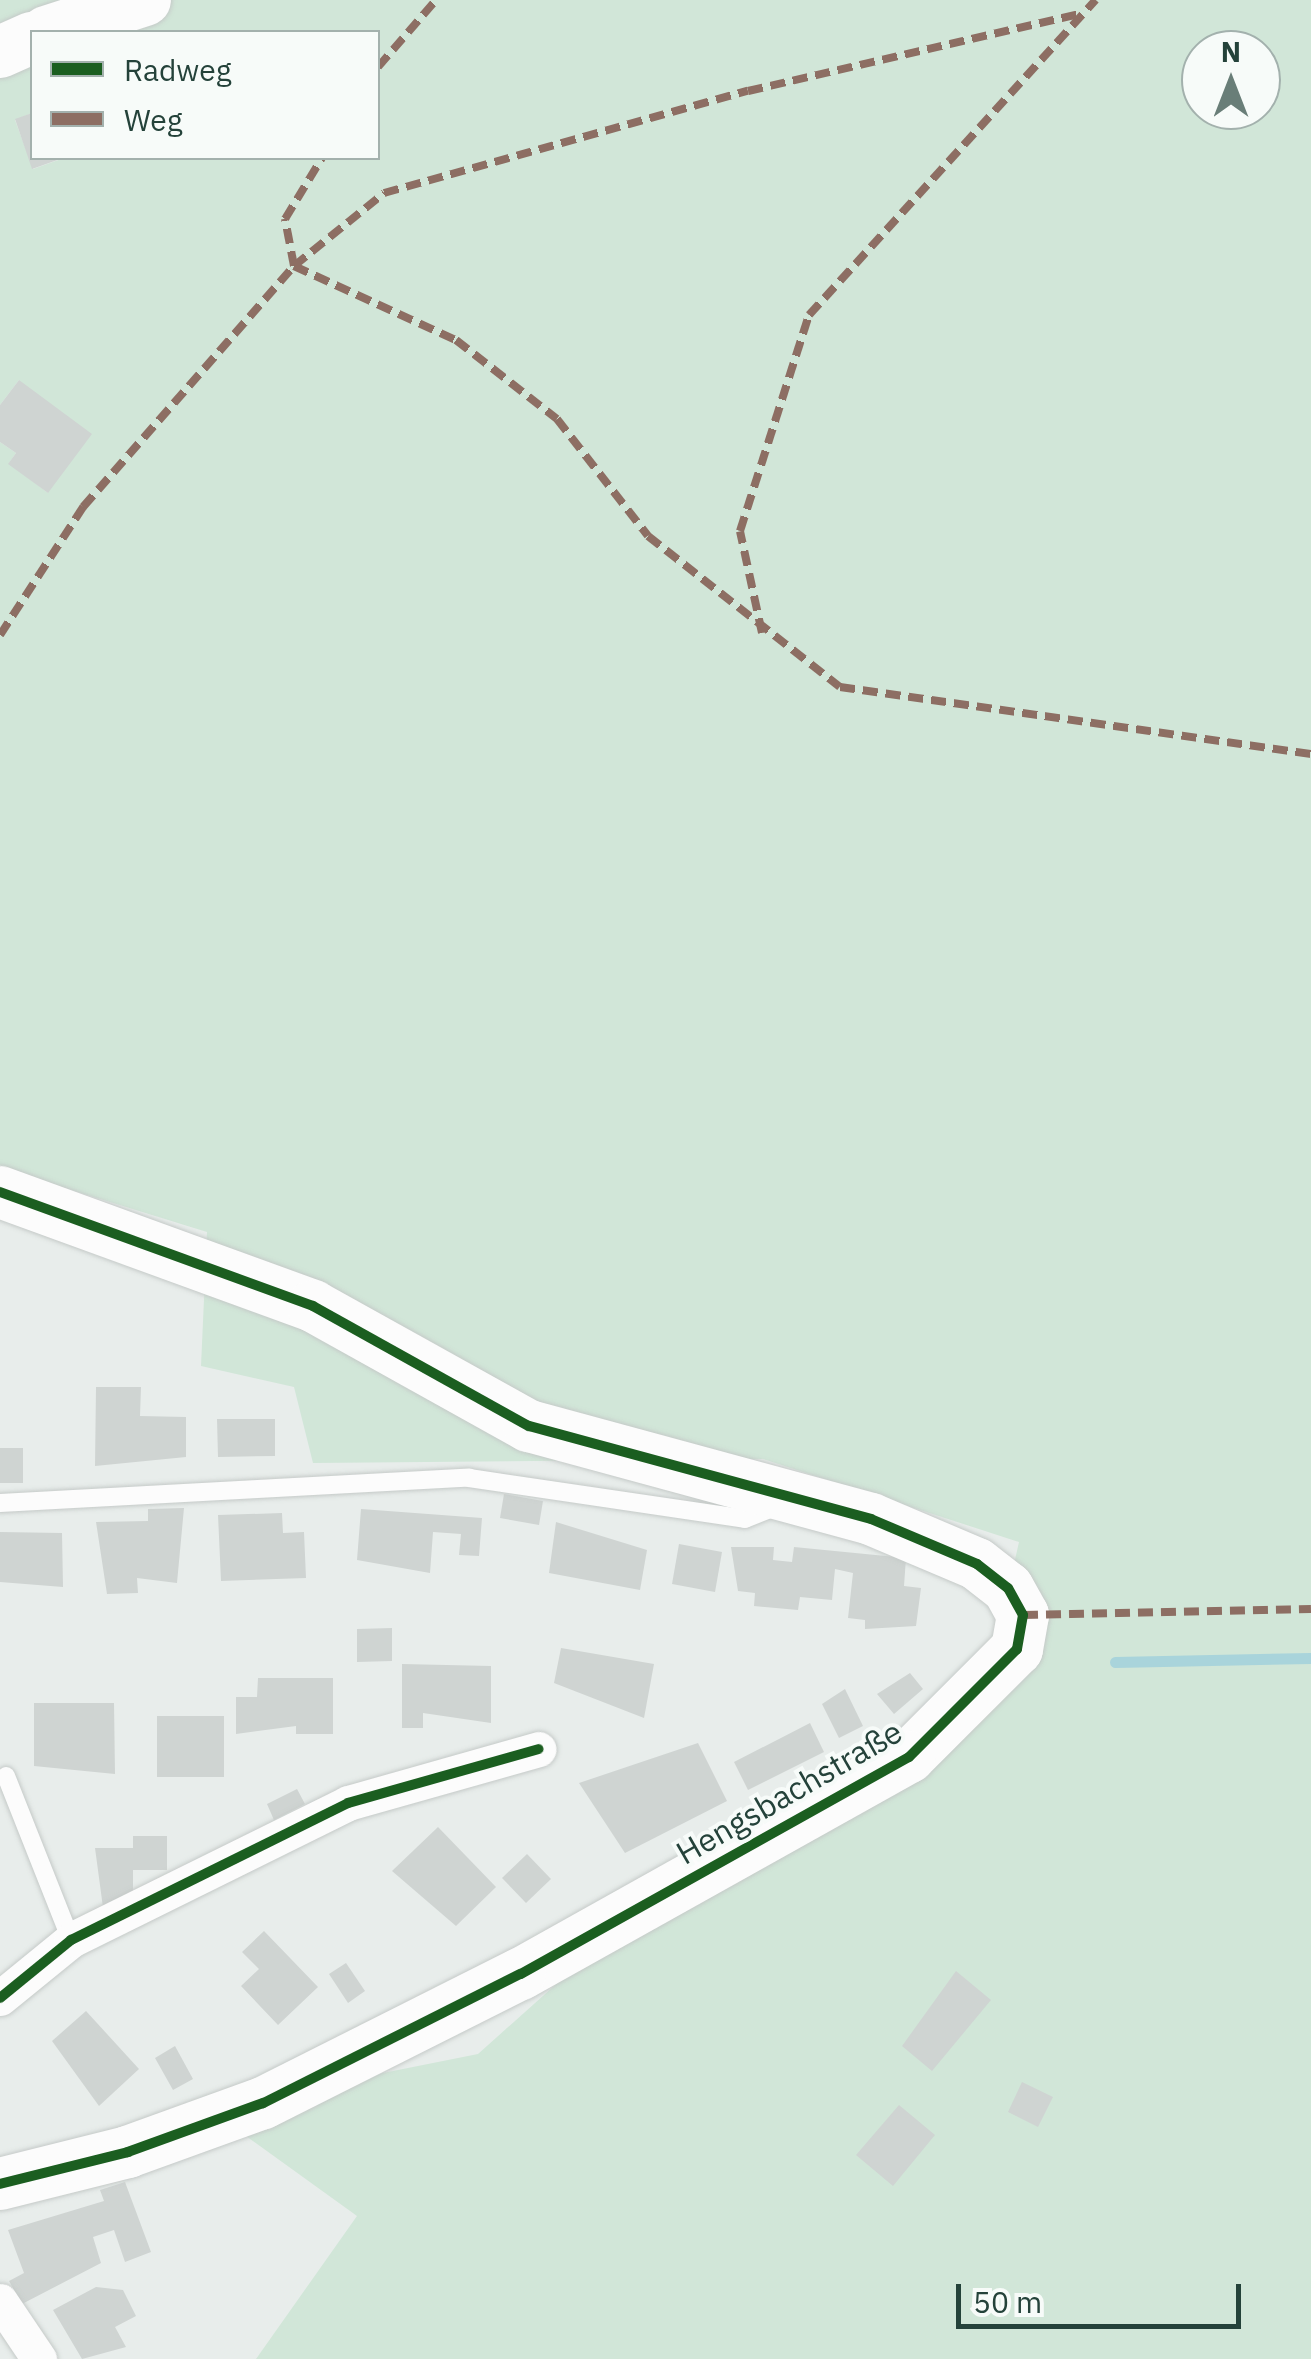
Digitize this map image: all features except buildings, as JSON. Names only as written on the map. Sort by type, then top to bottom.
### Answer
[{"type":"street","points":[[52,30],[145,0]]},
{"type":"street","points":[[0,52],[30,39]]},
{"type":"street","name":"Hengsbachstraße","points":[[0,1192],[313,1306],[529,1426],[870,1518],[977,1564],[1008,1588],[1022,1615],[1017,1649],[909,1757],[520,1974],[262,2102],[128,2152],[0,2184]]},
{"type":"street","points":[[0,1998],[72,1940],[348,1802],[539,1749]]},
{"type":"street","points":[[0,2302],[39,2359]]},
{"type":"lane","points":[[0,1503],[450,1478],[745,1519],[795,1500]]},
{"type":"lane","points":[[6,1776],[72,1940]]},
{"type":"green space","points":[[0,0],[1311,0],[1311,2359],[256,2359],[357,2216],[207,2108],[478,2054],[726,1832],[894,1739],[998,1634],[1019,1542],[763,1459],[313,1463],[294,1387],[201,1366],[207,1232],[0,1168],[0,442],[16,453],[9,463],[48,493],[19,380],[0,405]]},
{"type":"waterway","points":[[1115,1662],[1311,1658]]},
{"type":"marked path","points":[[380,65],[436,0]]},
{"type":"marked path","points":[[762,633],[740,531],[809,315],[1096,0]]},
{"type":"marked path","points":[[0,635],[83,507],[294,266],[384,193],[748,91],[1083,13]]},
{"type":"marked path","points":[[294,266],[285,219],[321,160]]},
{"type":"marked path","points":[[294,266],[456,340],[557,419],[648,536],[840,687],[1311,754]]},
{"type":"marked path","points":[[1023,1615],[1311,1609]]},
{"type":"cycle path","points":[[0,1192],[313,1306],[529,1426],[871,1519],[977,1564],[1008,1588],[1023,1615],[1017,1649],[909,1757],[520,1974],[263,2103],[128,2152],[0,2184]]},
{"type":"cycle path","points":[[0,1998],[71,1940],[348,1803],[539,1749]]}]
